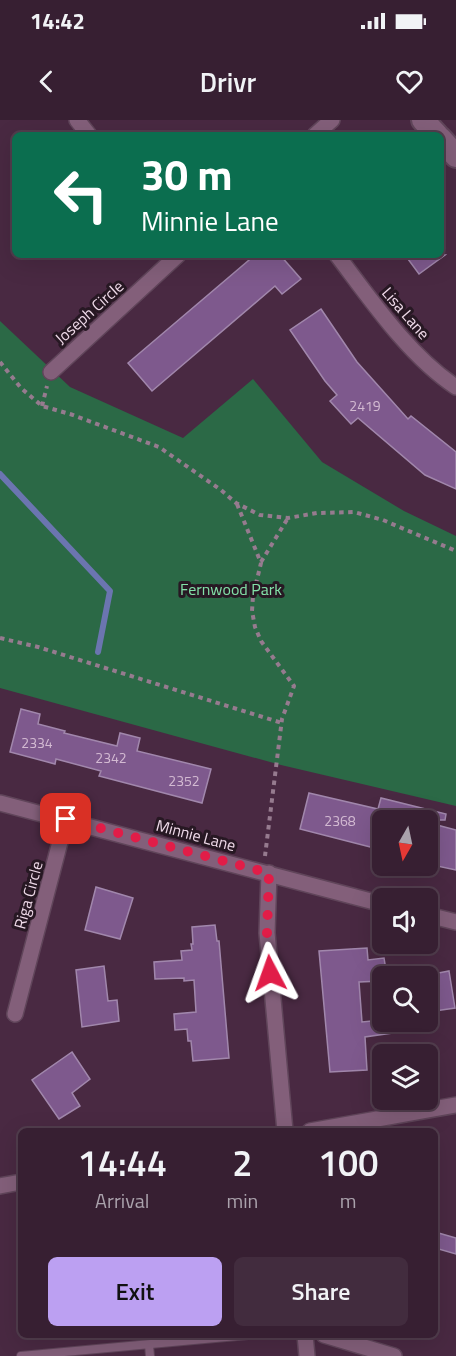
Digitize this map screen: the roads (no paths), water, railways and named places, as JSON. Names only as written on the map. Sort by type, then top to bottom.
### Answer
[{"type":"street","points":[[77,120],[87,132]]},
{"type":"street","points":[[318,132],[332,120]]},
{"type":"street","points":[[423,120],[434,132]]},
{"type":"street","points":[[444,143],[456,156]]},
{"type":"street","name":"Joseph Circle","points":[[51,372],[175,258]]},
{"type":"street","name":"Lisa Lane","points":[[339,258],[386,320],[440,376],[456,387]]},
{"type":"street","name":"Minnie Lane","points":[[0,802],[372,901]]},
{"type":"street","name":"Riga Circle","points":[[15,1014],[66,819]]},
{"type":"street","points":[[265,872],[269,953],[285,1128]]},
{"type":"street","points":[[438,918],[456,922]]},
{"type":"street","points":[[327,1128],[456,1105]]},
{"type":"street","points":[[0,1186],[18,1183]]},
{"type":"street","points":[[305,1338],[307,1356]]},
{"type":"street","points":[[334,1338],[394,1356]]},
{"type":"lane","points":[[21,1356],[218,1338]]},
{"type":"lane","points":[[149,1345],[150,1356]]},
{"type":"waterway","points":[[0,474],[110,591],[98,652]]},
{"type":"park label","name":"Fernwood Park","points":[[231,589]]}]
